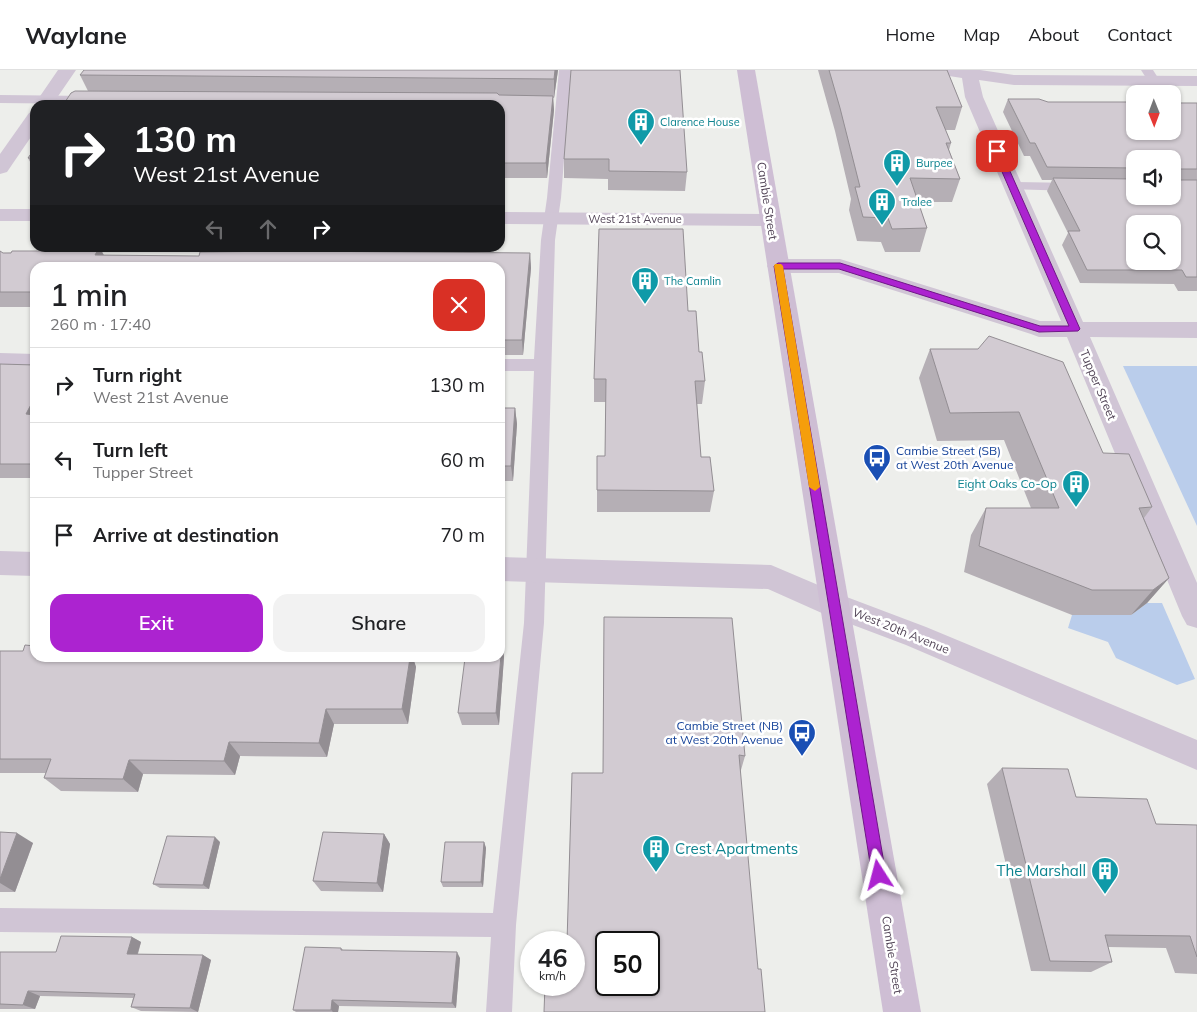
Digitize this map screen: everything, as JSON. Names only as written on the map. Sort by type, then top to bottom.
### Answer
[{"type":"main road","name":"Cambie Street","points":[[746,70],[902,1012]]},
{"type":"street","points":[[46,100],[67,70]]},
{"type":"street","points":[[942,70],[970,72],[1014,80],[1151,75],[1197,81]]},
{"type":"street","name":"Tupper Street","points":[[970,72],[971,90],[1197,616]]},
{"type":"street","points":[[0,168],[30,124]]},
{"type":"street","points":[[0,215],[30,215]]},
{"type":"street","name":"West 21st Avenue","points":[[505,218],[770,220]]},
{"type":"street","points":[[778,266],[840,266],[1039,329],[1197,330]]},
{"type":"street","points":[[0,564],[30,564]]},
{"type":"street","name":"West 20th Avenue","points":[[505,569],[771,577],[834,605],[916,636],[1197,755]]},
{"type":"lane","points":[[499,1012],[504,925],[534,623],[548,240],[558,104],[565,70]]},
{"type":"lane","points":[[0,100],[30,101]]},
{"type":"lane","points":[[1013,186],[1088,187]]},
{"type":"lane","points":[[0,359],[30,360]]},
{"type":"lane","points":[[505,364],[542,365]]},
{"type":"lane","points":[[0,920],[504,925]]},
{"type":"shaded area","points":[[1123,366],[1197,366],[1197,526]]},
{"type":"shaded area","points":[[1147,603],[1162,603],[1195,679],[1177,685],[1116,658],[1108,642],[1068,628],[1072,615],[1131,615]]},
{"type":"building","points":[[84,70],[555,70],[554,79],[80,75]]},
{"type":"building","points":[[571,70],[680,70],[687,172],[609,171],[609,159],[564,159]]},
{"type":"building","points":[[829,70],[947,70],[962,107],[936,107],[951,143],[946,143],[960,179],[910,178],[927,228],[892,229],[888,218],[863,217],[855,187],[860,187]]},
{"type":"building","points":[[75,91],[497,93],[499,95],[553,96],[546,163],[505,163],[505,100],[66,100]]},
{"type":"building","points":[[1008,99],[1039,99],[1048,102],[1126,102],[1126,140],[1181,140],[1181,103],[1197,103],[1197,169],[1181,169],[1181,150],[1126,150],[1126,168],[1047,167],[1035,143],[1030,143]]},
{"type":"building","points":[[1053,178],[1126,179],[1126,205],[1181,205],[1181,180],[1197,180],[1197,277],[1186,277],[1181,270],[1181,215],[1126,215],[1126,270],[1087,270],[1068,231],[1080,231]]},
{"type":"building","points":[[599,229],[683,229],[688,311],[696,311],[699,352],[702,352],[705,381],[695,381],[701,457],[710,457],[714,491],[597,490],[597,456],[605,456],[606,379],[594,379]]},
{"type":"building","points":[[0,251],[11,253],[12,251],[97,252],[95,255],[199,256],[200,252],[530,253],[522,340],[505,340],[505,262],[30,262],[30,292],[0,292]]},
{"type":"building","points":[[989,336],[1063,362],[1103,453],[1129,454],[1152,507],[1139,508],[1169,578],[1153,590],[1092,590],[979,546],[986,508],[1059,508],[1019,412],[950,413],[930,349],[978,349]]},
{"type":"building","points":[[0,364],[30,365],[30,406],[26,414],[30,414],[30,464],[0,464]]},
{"type":"building","points":[[505,408],[515,408],[511,466],[505,466]]},
{"type":"building","points":[[604,617],[732,618],[745,756],[739,755],[758,969],[761,969],[765,1012],[544,1012],[545,996],[585,996],[585,931],[567,931],[572,773],[603,773]]},
{"type":"building","points":[[25,645],[30,646],[30,662],[409,662],[402,709],[326,709],[319,743],[229,742],[224,761],[129,760],[123,779],[44,778],[51,759],[0,759],[0,651],[23,651]]},
{"type":"building","points":[[464,662],[500,662],[496,713],[458,713]]},
{"type":"building","name":"The Marshall","points":[[1002,768],[1068,769],[1076,797],[1147,799],[1156,824],[1197,825],[1197,957],[1190,936],[1105,935],[1112,962],[1050,961]]},
{"type":"building","points":[[0,832],[17,833],[0,879]]},
{"type":"building","points":[[323,832],[384,834],[377,883],[313,881]]},
{"type":"building","points":[[167,836],[215,837],[203,885],[153,884]]},
{"type":"building","points":[[445,842],[484,842],[481,882],[441,882]]},
{"type":"building","points":[[61,936],[132,937],[127,954],[203,955],[190,1008],[131,1007],[135,994],[28,991],[23,1005],[0,1004],[0,952],[56,952]]},
{"type":"building","points":[[305,947],[341,948],[341,950],[457,952],[452,1003],[332,1000],[331,1010],[293,1010]]},
{"type":"slow traffic","points":[[778,266],[815,487]]},
{"type":"place","name":"Clarence House","points":[[641,146]]},
{"type":"place","name":"Burpee","points":[[897,187]]},
{"type":"place","name":"Tralee","points":[[882,226]]},
{"type":"place","name":"The Camlin","points":[[645,305]]},
{"type":"place","name":"Cambie Street (SB) at West 20th Avenue","points":[[877,482]]},
{"type":"place","name":"Eight Oaks Co-Op","points":[[1076,508]]},
{"type":"place","name":"Cambie Street (NB) at West 20th Avenue","points":[[802,757]]},
{"type":"place","name":"Crest Apartments","points":[[656,873]]},
{"type":"place","name":"The Marshall","points":[[1105,895]]},
{"type":"route","points":[[879,875],[778,266],[840,266],[1039,329],[1075,329],[997,151]]}]
